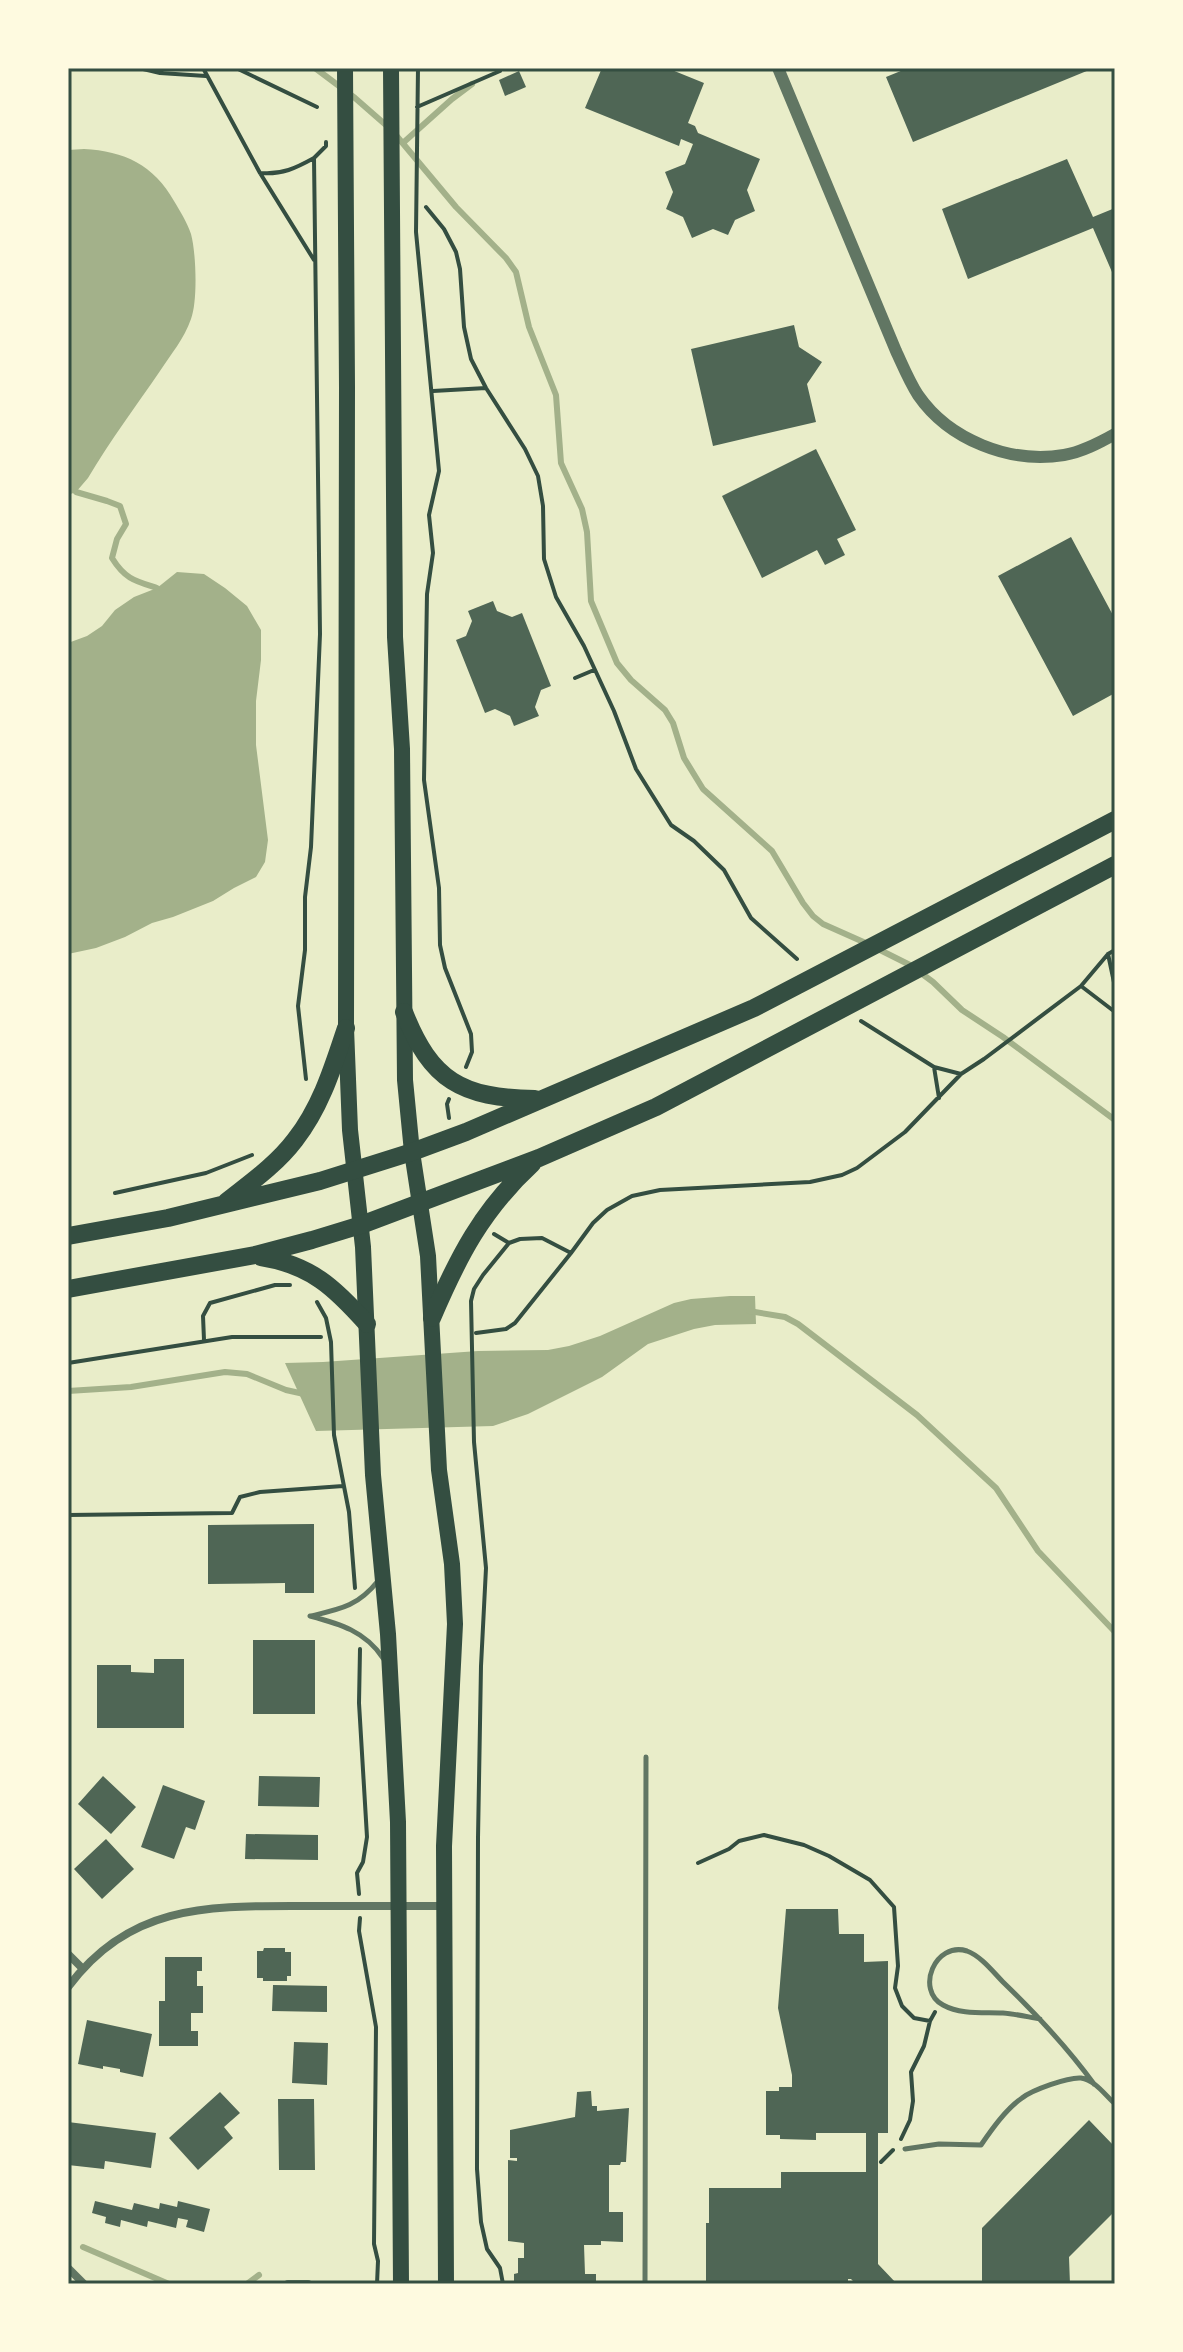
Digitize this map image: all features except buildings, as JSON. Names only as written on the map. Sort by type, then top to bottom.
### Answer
[{"type":"highway","points":[[68,1236],[220,1206],[320,1181],[412,1152],[754,1008],[1115,820]]},
{"type":"highway","points":[[68,1289],[255,1255],[361,1225],[539,1158],[656,1107],[1115,865]]},
{"type":"highway","points":[[404,1012],[420,1050],[436,1068],[457,1083],[494,1097],[542,1099]]},
{"type":"highway","points":[[220,1206],[273,1164],[302,1131],[324,1089],[346,1028]]},
{"type":"highway","points":[[432,1318],[472,1234],[502,1194],[539,1158]]},
{"type":"highway","points":[[255,1255],[307,1270],[336,1291],[367,1324]]},
{"type":"main road","points":[[345,68],[346,1028],[350,1130],[361,1225],[373,1475],[384,1574],[398,1822],[401,2284]]},
{"type":"main road","points":[[391,68],[395,637],[402,749],[405,1080],[428,1256],[437,1433],[452,1564],[456,1647],[446,1800],[446,2284]]},
{"type":"street","points":[[778,68],[896,351],[910,381],[930,410],[970,441],[1025,455],[1064,455],[1115,434]]},
{"type":"street","points":[[68,1987],[82,1968],[127,1933],[191,1910],[235,1906],[445,1906]]},
{"type":"street","points":[[68,1954],[82,1968]]},
{"type":"street","points":[[68,2268],[84,2284]]},
{"type":"street","points":[[288,2284],[308,2284]]},
{"type":"lane","points":[[384,1574],[356,1603],[310,1616],[359,1632],[376,1648],[390,1670]]},
{"type":"lane","points":[[645,2284],[646,1757]]},
{"type":"lane","points":[[1040,2019],[956,2010],[939,2002],[932,1995],[929,1979],[934,1963],[942,1955],[955,1950],[969,1952],[984,1963],[1040,2019],[1071,2052],[1094,2084],[1115,2104]]},
{"type":"lane","points":[[905,2149],[939,2144],[981,2145],[1023,2097],[1063,2080],[1081,2078],[1094,2084]]},
{"type":"path","points":[[139,68],[207,76]]},
{"type":"path","points":[[203,68],[260,173],[315,262]]},
{"type":"path","points":[[236,68],[317,107]]},
{"type":"path","points":[[418,68],[416,232],[439,471],[429,515],[433,553],[427,594],[424,780],[439,888],[440,945],[445,968],[472,1042],[470,1061],[457,1083]]},
{"type":"path","points":[[417,109],[501,68]]},
{"type":"path","points":[[260,173],[287,172],[314,158],[326,146]]},
{"type":"path","points":[[306,1084],[298,1006],[305,950],[320,634],[314,158]]},
{"type":"path","points":[[426,207],[444,229],[456,252],[464,327],[471,359],[538,476],[543,506],[544,559],[556,597],[614,711],[636,769],[671,825],[694,841],[724,870],[751,918],[797,959]]},
{"type":"path","points":[[432,391],[486,388]]},
{"type":"path","points":[[575,678],[594,670]]},
{"type":"path","points":[[476,1333],[506,1329],[523,1316],[593,1223],[607,1210],[632,1196],[660,1190],[810,1182],[842,1175],[873,1158],[905,1132],[961,1074],[1081,986],[1115,950]]},
{"type":"path","points":[[1108,954],[1115,987]]},
{"type":"path","points":[[1081,986],[1115,1012]]},
{"type":"path","points":[[859,1019],[934,1067],[961,1074]]},
{"type":"path","points":[[934,1067],[939,1098]]},
{"type":"path","points":[[115,1193],[206,1173],[254,1154]]},
{"type":"path","points":[[503,2284],[500,2268],[487,2249],[481,2222],[477,2169],[479,1776],[486,1568],[474,1442],[470,1316],[474,1289],[509,1243],[542,1238],[571,1253]]},
{"type":"path","points":[[204,1340],[203,1316],[210,1303],[275,1285],[298,1287]]},
{"type":"path","points":[[315,1300],[328,1328],[332,1351],[334,1435],[349,1512],[356,1603]]},
{"type":"path","points":[[68,1363],[204,1340],[260,1336],[321,1337]]},
{"type":"path","points":[[68,1515],[232,1513],[240,1497],[260,1492],[343,1486]]},
{"type":"path","points":[[359,1632],[359,1703],[367,1837],[363,1862],[357,1873],[361,1906],[359,1931],[376,2027],[374,2244],[378,2261],[377,2284]]},
{"type":"path","points":[[698,1863],[739,1841],[764,1835],[804,1845],[870,1880],[894,1907],[898,1966],[895,1988],[902,2006],[914,2018],[930,2021]]},
{"type":"path","points":[[881,2162],[893,2150],[910,2120],[913,2101],[911,2072],[924,2046],[939,2002]]},
{"type":"shaded area","points":[[68,150],[112,153],[136,162],[166,189],[191,234],[195,289],[191,319],[181,340],[88,478],[76,492],[68,495]]},
{"type":"shaded area","points":[[177,572],[204,574],[225,588],[247,606],[261,630],[256,745],[268,840],[265,862],[256,877],[213,901],[96,948],[68,954],[68,643],[87,636],[102,626],[115,610],[134,597],[157,588]]},
{"type":"shaded area","points":[[755,1296],[756,1324],[715,1325],[648,1344],[602,1377],[528,1414],[493,1426],[316,1431],[285,1363],[478,1351],[548,1350],[600,1336],[674,1303]]},
{"type":"waterway","points":[[315,68],[387,126]]},
{"type":"waterway","points":[[404,142],[472,84]]},
{"type":"waterway","points":[[395,134],[516,272],[529,327],[556,395],[561,463],[582,509],[587,532],[591,601],[617,663],[665,710],[673,723],[684,758],[703,789],[772,851],[813,916],[823,924],[868,944]]},
{"type":"waterway","points":[[76,492],[120,506],[126,524],[117,539],[112,558],[121,571],[131,578],[157,588]]},
{"type":"waterway","points":[[878,949],[910,965],[962,1010],[1115,1120]]},
{"type":"waterway","points":[[749,1311],[785,1317],[798,1324],[917,1415],[996,1488],[1038,1551],[1115,1632]]},
{"type":"waterway","points":[[68,1391],[131,1387],[225,1372],[247,1374],[304,1394]]},
{"type":"waterway","points":[[83,2247],[169,2284]]},
{"type":"waterway","points":[[247,2284],[259,2275]]}]
